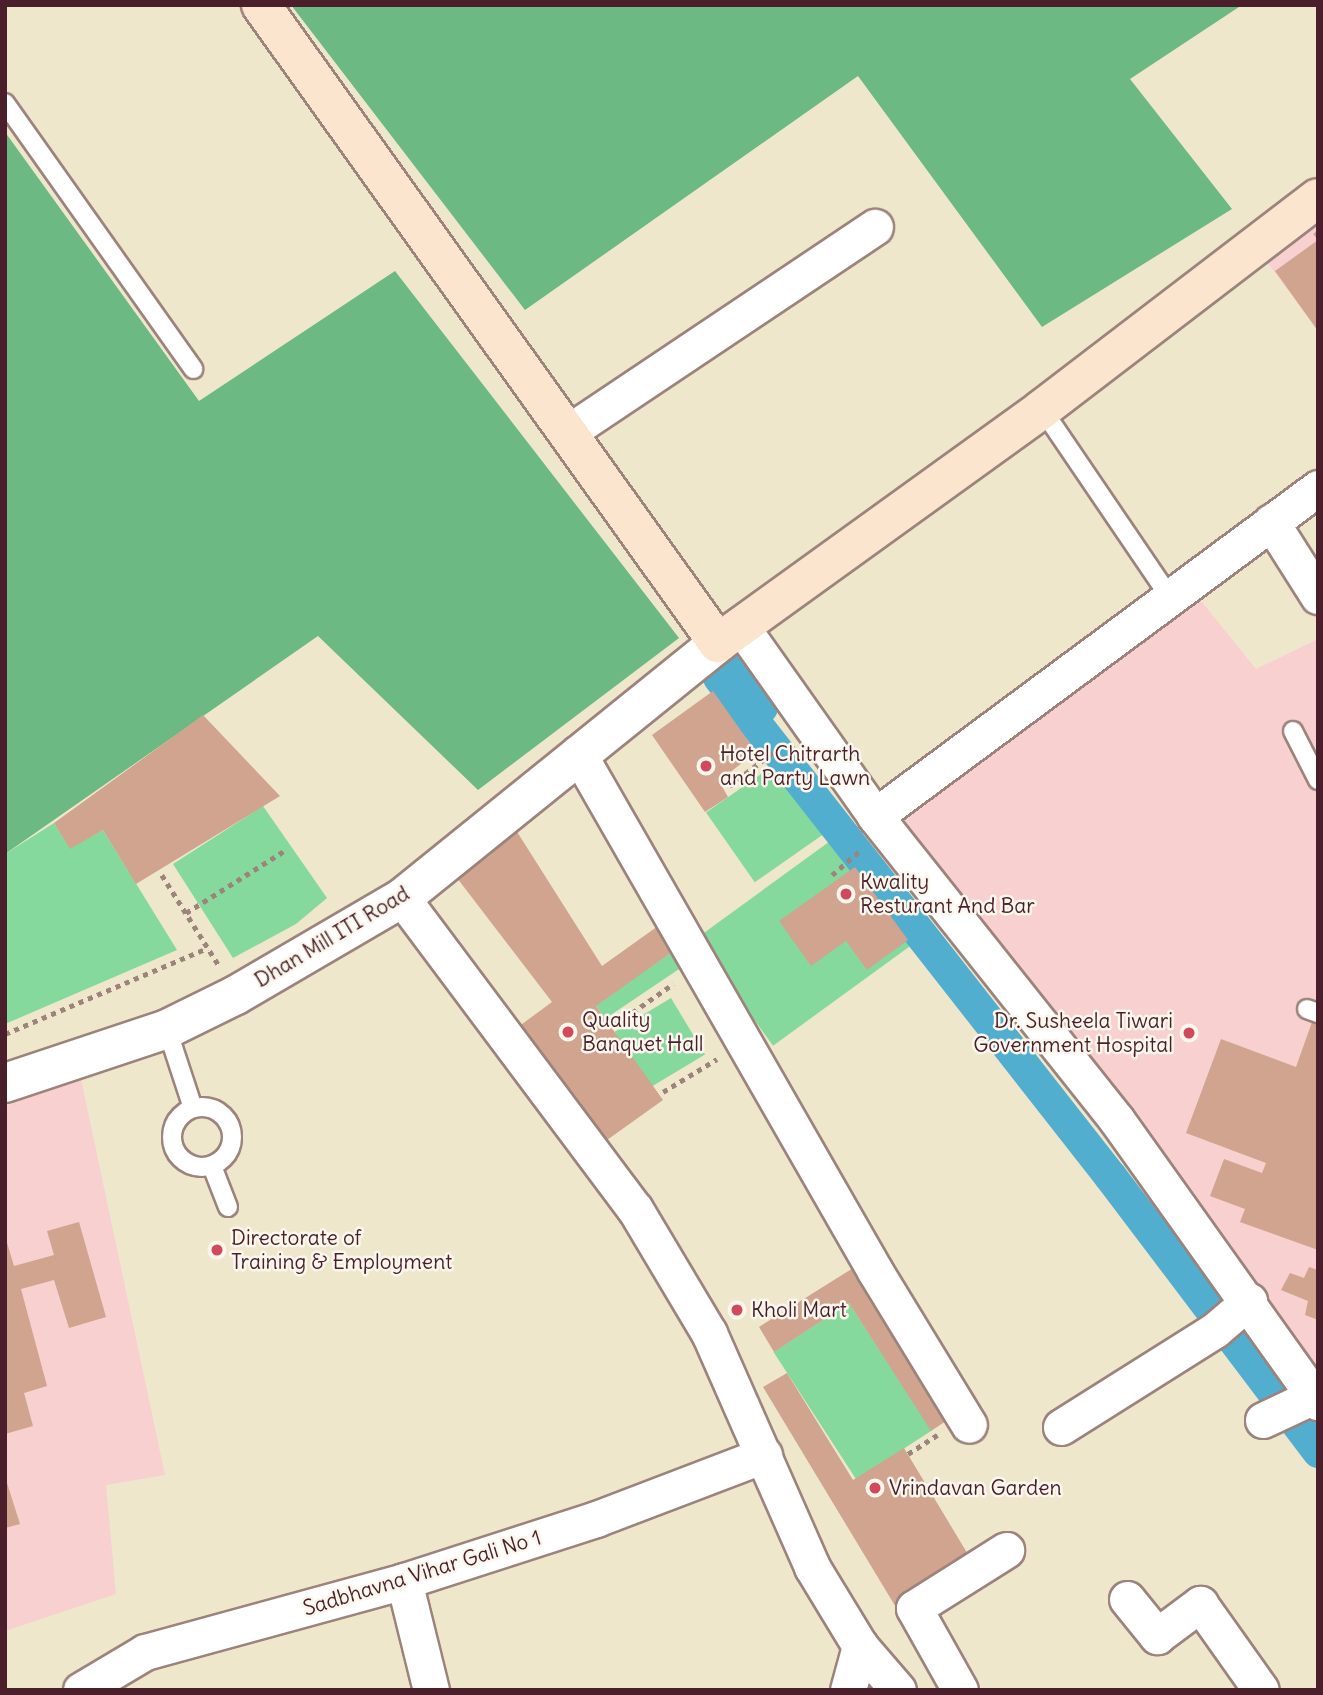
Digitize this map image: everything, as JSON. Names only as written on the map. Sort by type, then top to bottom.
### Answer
[{"type":"main road","points":[[261,5],[570,431],[729,634],[1042,409],[1318,198]]},
{"type":"street","points":[[570,431],[875,228]]},
{"type":"street","points":[[875,816],[1318,488]]},
{"type":"street","points":[[1271,522],[1318,596]]},
{"type":"street","points":[[729,634],[1116,1119],[1234,1314],[1294,1407]]},
{"type":"street","name":"Dhan Mill ITI Road","points":[[5,1083],[167,1029],[236,995],[402,898],[578,753],[729,634]]},
{"type":"street","points":[[578,753],[687,975],[969,1425]]},
{"type":"street","points":[[402,898],[635,1209],[709,1332],[812,1567],[859,1646],[898,1690]]},
{"type":"street","points":[[1061,1427],[1234,1314]]},
{"type":"street","name":"Sadbhavna Vihar Gali No 1","points":[[81,1690],[145,1652],[404,1581],[596,1519],[764,1455]]},
{"type":"street","points":[[960,1690],[914,1608],[1006,1550]]},
{"type":"street","points":[[404,1581],[431,1690]]},
{"type":"street","points":[[1127,1599],[1157,1636],[1200,1604],[1260,1689]]},
{"type":"street","points":[[849,1690],[859,1646]]},
{"type":"lane","points":[[5,103],[192,369]]},
{"type":"lane","points":[[1042,409],[1170,597]]},
{"type":"lane","points":[[1293,731],[1318,780]]},
{"type":"lane","points":[[167,1029],[193,1108]]},
{"type":"lane","points":[[193,1108],[222,1115],[231,1133],[227,1153],[212,1166],[193,1166],[173,1147],[178,1119],[193,1108]]},
{"type":"lane","points":[[212,1166],[228,1207]]},
{"type":"path","points":[[729,786],[767,758]]},
{"type":"path","points":[[186,913],[284,851]]},
{"type":"path","points":[[832,875],[850,860]]},
{"type":"path","points":[[162,875],[236,995]]},
{"type":"path","points":[[5,1034],[208,948]]},
{"type":"path","points":[[680,995],[687,975]]},
{"type":"path","points":[[617,1024],[687,975]]},
{"type":"path","points":[[663,1092],[719,1057],[712,1047]]},
{"type":"shaded area","points":[[1318,221],[1318,331],[1265,259]]},
{"type":"shaded area","name":"Dr. Susheela Tiwari Government Hospital","points":[[1197,596],[1256,669],[1318,639],[1318,1379],[900,824]]},
{"type":"shaded area","points":[[81,1079],[165,1475],[106,1485],[116,1594],[5,1631],[5,1106]]},
{"type":"green space","points":[[291,5],[1242,5],[1130,79],[1232,209],[1042,327],[858,76],[525,310]]},
{"type":"green space","points":[[5,132],[199,401],[395,271],[679,638],[478,790],[318,636],[5,854]]},
{"type":"green space","points":[[774,765],[823,835],[755,882],[706,813]]},
{"type":"green space","points":[[263,806],[327,898],[296,924],[233,958],[173,864]]},
{"type":"green space","points":[[54,823],[70,848],[103,830],[177,950],[5,1024],[5,854]]},
{"type":"green space","points":[[833,839],[911,946],[773,1046],[695,939]]},
{"type":"green space","points":[[672,952],[682,967],[605,1019],[595,1004]]},
{"type":"green space","points":[[671,998],[705,1055],[648,1089],[614,1032]]},
{"type":"green space","points":[[849,1303],[932,1430],[856,1479],[774,1352]]},
{"type":"building","points":[[1318,240],[1318,331],[1275,271]]},
{"type":"building","name":"Hotel Chitrarth and Party Lawn","points":[[713,691],[756,752],[719,781],[728,797],[705,812],[652,735]]},
{"type":"building","points":[[203,715],[280,796],[136,884],[103,830],[70,849],[54,823]]},
{"type":"building","points":[[514,827],[602,966],[658,926],[672,952],[596,1006],[663,1100],[600,1145],[518,1027],[552,1002],[454,874]]},
{"type":"building","name":"Kwality Resturant And Bar","points":[[855,867],[908,940],[867,970],[846,941],[811,966],[779,921]]},
{"type":"building","points":[[1312,1022],[1318,1024],[1318,1250],[1240,1222],[1245,1209],[1210,1196],[1224,1159],[1262,1173],[1266,1163],[1186,1133],[1221,1039],[1296,1067]]},
{"type":"building","points":[[79,1222],[106,1317],[69,1328],[54,1280],[21,1289],[47,1386],[24,1393],[33,1426],[5,1434],[5,1236],[14,1266],[54,1255],[47,1231]]},
{"type":"building","points":[[858,1265],[952,1417],[931,1431],[849,1303],[774,1352],[759,1327]]},
{"type":"building","points":[[1309,1267],[1318,1270],[1318,1320],[1305,1315],[1308,1301],[1281,1290],[1290,1273],[1304,1278]]},
{"type":"building","name":"Vrindavan Garden","points":[[787,1373],[853,1480],[904,1448],[975,1566],[900,1614],[763,1387]]},
{"type":"building","points":[[7,1483],[20,1524],[5,1528],[5,1484]]},
{"type":"waterway","points":[[739,660],[746,687],[761,707]]},
{"type":"waterway","points":[[719,677],[1110,1176],[1318,1451]]},
{"type":"place","name":"Hotel Chitrarth and Party Lawn","points":[[706,766]]},
{"type":"place","name":"Kwality Resturant And Bar","points":[[846,894]]},
{"type":"place","name":"Quality Banquet Hall","points":[[568,1032]]},
{"type":"place","name":"Dr. Susheela Tiwari Government Hospital","points":[[1189,1033]]},
{"type":"place","name":"Directorate of Training & Employment","points":[[217,1250]]},
{"type":"place","name":"Kholi Mart","points":[[737,1310]]},
{"type":"place","name":"Vrindavan Garden","points":[[875,1488]]}]
